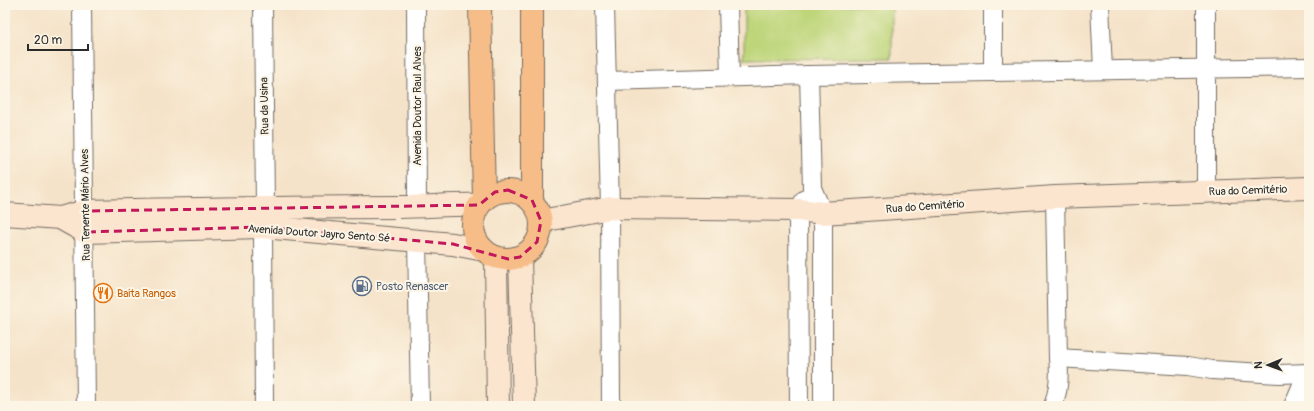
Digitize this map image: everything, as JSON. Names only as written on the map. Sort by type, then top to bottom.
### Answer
[{"type":"main road","points":[[480,5],[482,202],[473,226],[476,239],[490,254],[508,259],[520,257],[537,242],[542,221],[532,200],[532,5]]},
{"type":"main road","name":"Rua do Cemitério","points":[[542,221],[610,208],[798,210],[823,213],[1055,198],[1309,188]]},
{"type":"main road","points":[[482,202],[495,192],[508,190],[521,193],[532,200]]},
{"type":"main road","name":"Avenida Doutor Jayro Sento Sé","points":[[85,222],[264,217],[482,202]]},
{"type":"main road","points":[[5,214],[60,218],[85,222]]},
{"type":"main road","name":"Avenida Doutor Jayro Sento Sé","points":[[264,217],[453,244],[490,254]]},
{"type":"main road","points":[[490,254],[498,406]]},
{"type":"main road","points":[[520,257],[524,406]]},
{"type":"street","name":"Rua Tenente Mário Alves","points":[[82,5],[86,406]]},
{"type":"street","name":"Rua da Usina","points":[[263,5],[264,406]]},
{"type":"street","name":"Avenida Doutor Raul Alves","points":[[416,5],[417,207]]},
{"type":"street","points":[[605,5],[610,208],[611,406]]},
{"type":"street","points":[[728,5],[730,78]]},
{"type":"street","points":[[993,5],[993,72]]},
{"type":"street","points":[[1100,5],[1103,70]]},
{"type":"street","points":[[1206,5],[1206,192]]},
{"type":"street","points":[[607,81],[809,75],[1309,67]]},
{"type":"street","points":[[809,75],[812,188],[823,213],[823,406]]},
{"type":"street","points":[[799,406],[798,210],[812,188]]},
{"type":"street","points":[[1053,406],[1060,374],[1058,358],[1055,198]]},
{"type":"street","points":[[417,240],[420,406]]},
{"type":"street","points":[[1058,358],[1188,366],[1212,370],[1279,374],[1308,373],[1293,406]]},
{"type":"highlighted area","points":[[508,190],[532,200],[541,221],[537,242],[520,257],[508,259],[453,244],[263,227],[85,232],[85,211],[479,205],[495,192]]},
{"type":"green space","points":[[744,5],[892,5],[892,58],[744,59]]},
{"type":"place","name":"Posto Renascer","points":[[362,286]]},
{"type":"place","name":"Baita Rangos","points":[[103,293]]}]
